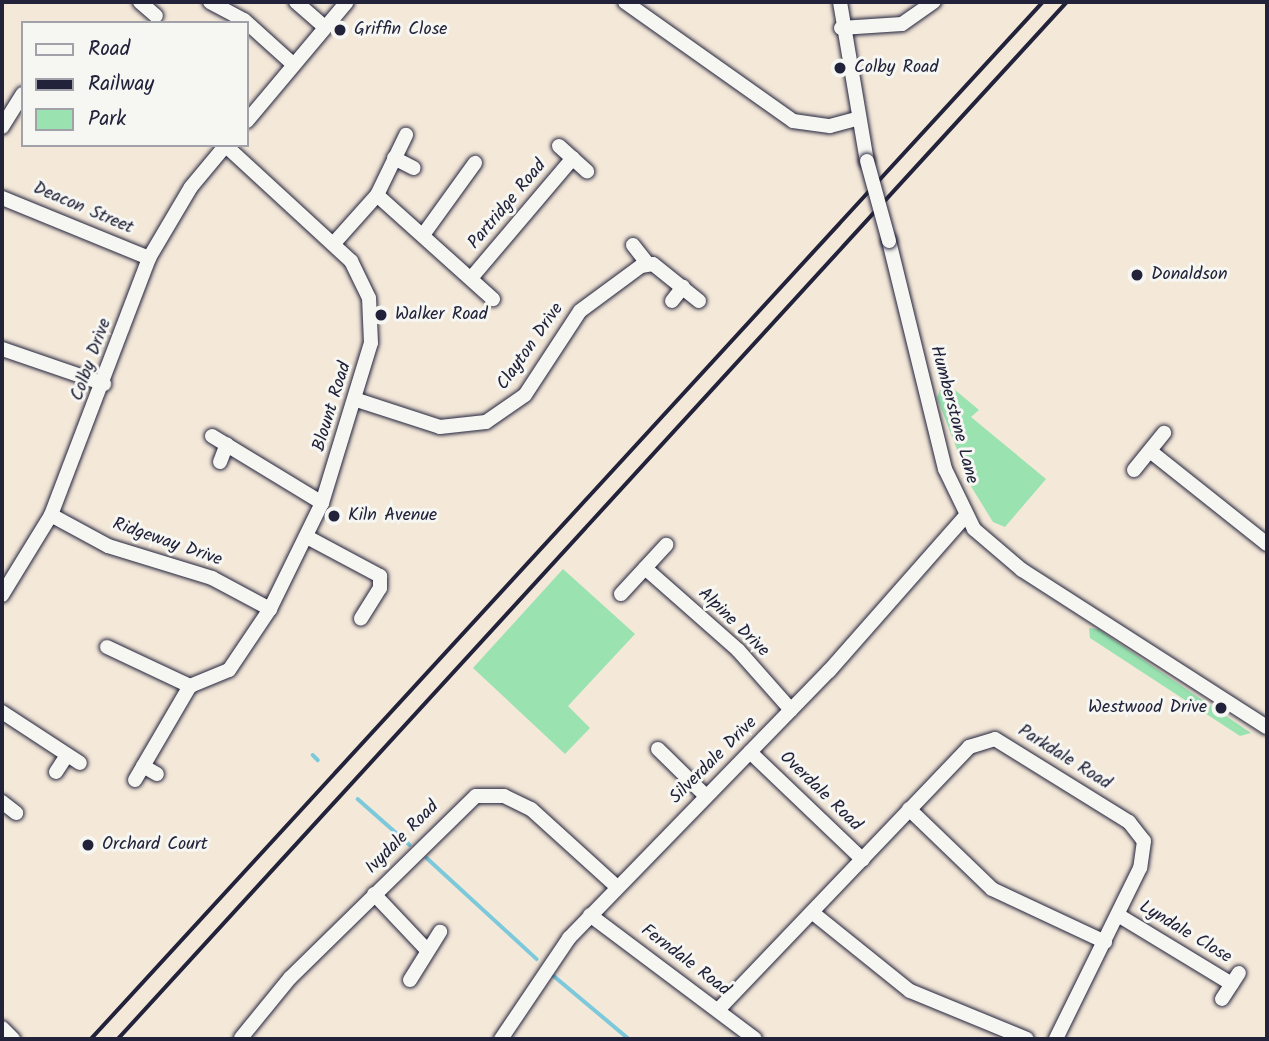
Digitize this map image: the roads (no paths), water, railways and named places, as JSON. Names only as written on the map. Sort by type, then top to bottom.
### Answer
[{"type":"street","points":[[210,2],[245,21]]},
{"type":"street","points":[[296,2],[325,27]]},
{"type":"street","points":[[248,120],[347,2]]},
{"type":"street","points":[[625,2],[793,121],[830,127],[857,119]]},
{"type":"street","name":"Humberstone Lane","points":[[840,2],[841,27],[867,161],[945,469],[965,517],[1014,564],[1267,727]]},
{"type":"street","points":[[841,27],[902,24],[934,2]]},
{"type":"street","points":[[144,3],[156,16]]},
{"type":"street","points":[[248,24],[294,65]]},
{"type":"street","points":[[4,120],[21,97]]},
{"type":"street","points":[[335,242],[377,195],[406,135]]},
{"type":"street","name":"Partridge Road","points":[[559,146],[587,171]]},
{"type":"street","name":"Colby Drive","points":[[3,589],[51,515],[104,384],[149,258],[191,187],[225,147]]},
{"type":"street","name":"Blount Road","points":[[190,686],[229,670],[270,609],[322,503],[357,400],[371,343],[369,298],[335,242],[227,147]]},
{"type":"street","points":[[394,158],[414,168]]},
{"type":"street","name":"Partridge Road","points":[[472,277],[573,158]]},
{"type":"street","points":[[423,234],[438,221],[475,163]]},
{"type":"street","points":[[377,195],[472,277],[493,299]]},
{"type":"street","name":"Deacon Street","points":[[2,198],[149,258]]},
{"type":"street","points":[[633,245],[647,263],[699,300]]},
{"type":"street","name":"Clayton Drive","points":[[357,400],[440,427],[497,417],[525,395],[580,311],[647,263]]},
{"type":"street","points":[[672,301],[683,287]]},
{"type":"street","points":[[2,349],[104,384]]},
{"type":"street","points":[[1135,470],[1164,433]]},
{"type":"street","points":[[212,436],[322,503]]},
{"type":"street","points":[[220,462],[227,444]]},
{"type":"street","points":[[1150,451],[1267,544]]},
{"type":"street","name":"Ridgeway Drive","points":[[51,515],[108,546],[212,578],[270,609]]},
{"type":"street","name":"Silverdale Drive","points":[[501,1039],[540,976],[590,915],[791,710],[965,517]]},
{"type":"street","points":[[307,537],[380,576],[380,588],[361,618]]},
{"type":"street","points":[[621,594],[666,545]]},
{"type":"street","name":"Alpine Drive","points":[[645,568],[738,650],[791,710]]},
{"type":"street","points":[[127,636],[114,649],[190,686],[135,780]]},
{"type":"street","points":[[2,712],[80,763]]},
{"type":"street","name":"Parkdale Road","points":[[718,1010],[969,747],[1005,742],[1141,832],[1140,868],[1056,1039]]},
{"type":"street","points":[[658,748],[706,796]]},
{"type":"street","name":"Overdale Road","points":[[750,752],[863,860]]},
{"type":"street","points":[[57,772],[67,755]]},
{"type":"street","points":[[143,766],[157,774]]},
{"type":"street","name":"Ivydale Road","points":[[242,1039],[290,978],[465,803],[491,794],[531,809],[617,887]]},
{"type":"street","points":[[2,802],[16,813]]},
{"type":"street","points":[[909,809],[992,888],[1105,942]]},
{"type":"street","points":[[374,894],[427,950]]},
{"type":"street","points":[[813,913],[910,991],[1027,1039]]},
{"type":"street","name":"Ferndale Road","points":[[590,915],[755,1039]]},
{"type":"street","name":"Lyndale Close","points":[[1118,915],[1235,978],[1222,999]]},
{"type":"street","points":[[410,980],[440,932]]},
{"type":"street","points":[[2,1028],[13,1039]]},
{"type":"waterway","points":[[313,755],[318,760]]},
{"type":"waterway","points":[[358,799],[410,845]]},
{"type":"waterway","points":[[427,858],[537,959]]},
{"type":"waterway","points":[[554,976],[629,1039]]},
{"type":"railway","points":[[91,1039],[1043,2]]},
{"type":"railway","points":[[118,1039],[1067,2]]},
{"type":"place","name":"Griffin Close","points":[[340,30]]},
{"type":"place","name":"Colby Road","points":[[840,68]]},
{"type":"place","name":"Donaldson","points":[[1137,275]]},
{"type":"place","name":"Walker Road","points":[[381,315]]},
{"type":"place","name":"Kiln Avenue","points":[[334,516]]},
{"type":"place","name":"Westwood Drive","points":[[1221,708]]},
{"type":"place","name":"Orchard Court","points":[[88,845]]}]
